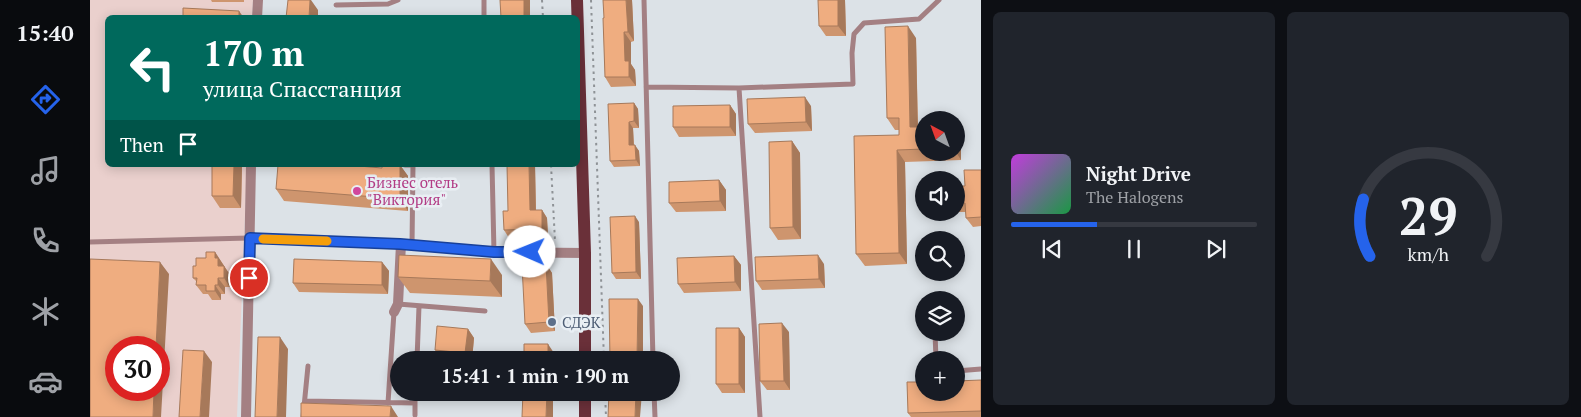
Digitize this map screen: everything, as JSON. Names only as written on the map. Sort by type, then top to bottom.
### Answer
[{"type":"main road","points":[[577,0],[577,15]]},
{"type":"main road","points":[[580,95],[585,253],[585,351]]},
{"type":"main road","points":[[585,401],[585,417]]},
{"type":"street","points":[[257,15],[258,0]]},
{"type":"street","points":[[246,417],[251,167]]},
{"type":"street","points":[[250,238],[400,244],[494,252],[585,253]]},
{"type":"street","points":[[396,308],[400,244]]},
{"type":"lane","points":[[336,5],[388,4],[398,0]]},
{"type":"lane","points":[[484,0],[484,15]]},
{"type":"lane","points":[[644,0],[653,351]]},
{"type":"lane","points":[[646,87],[739,88],[853,84],[852,53],[854,34],[864,23],[919,19],[939,0]]},
{"type":"lane","points":[[739,88],[760,417]]},
{"type":"lane","points":[[412,245],[413,167]]},
{"type":"lane","points":[[492,167],[494,252]]},
{"type":"lane","points":[[90,242],[250,238]]},
{"type":"lane","points":[[417,351],[419,306]]},
{"type":"lane","points":[[388,404],[396,308],[419,306],[485,311]]},
{"type":"lane","points":[[304,417],[308,366]]},
{"type":"lane","points":[[965,370],[981,369]]},
{"type":"lane","points":[[305,401],[415,403],[415,415]]},
{"type":"lane","points":[[654,401],[655,417]]},
{"type":"path","points":[[542,0],[543,15]]},
{"type":"path","points":[[591,0],[604,351]]},
{"type":"path","points":[[551,167],[555,241]]},
{"type":"path","points":[[606,401],[606,417]]},
{"type":"shaded area","points":[[90,0],[253,0],[252,15],[105,15],[105,167],[247,167],[237,417],[90,417]]},
{"type":"building","points":[[288,0],[310,0],[309,15],[286,15]]},
{"type":"building","points":[[500,0],[524,0],[524,15],[501,15]]},
{"type":"building","points":[[603,0],[626,0],[628,32],[624,32],[625,61],[629,61],[629,77],[605,77]]},
{"type":"building","points":[[818,0],[838,0],[838,26],[819,26]]},
{"type":"building","points":[[183,8],[239,11],[239,15],[183,15]]},
{"type":"building","points":[[908,26],[910,127],[915,127],[915,149],[897,150],[899,253],[856,254],[854,136],[899,135],[899,118],[887,118],[885,27]]},
{"type":"building","points":[[805,97],[806,122],[748,124],[747,99]]},
{"type":"building","points":[[634,103],[634,121],[629,122],[629,145],[635,145],[636,160],[610,161],[608,104]]},
{"type":"building","points":[[730,105],[730,127],[673,127],[673,106]]},
{"type":"building","points":[[792,141],[793,227],[770,228],[769,142]]},
{"type":"building","points":[[212,167],[234,167],[233,196],[212,196]]},
{"type":"building","points":[[278,167],[400,167],[400,199],[276,189]]},
{"type":"building","points":[[507,167],[529,167],[530,210],[542,210],[542,229],[504,230],[503,211],[508,211]]},
{"type":"building","points":[[981,170],[981,217],[966,218],[964,171]]},
{"type":"building","points":[[719,180],[720,201],[669,203],[669,182]]},
{"type":"building","points":[[635,216],[636,272],[612,273],[610,217]]},
{"type":"building","points":[[206,252],[215,252],[215,258],[218,258],[218,266],[224,266],[224,278],[218,278],[218,285],[215,285],[215,291],[206,291],[206,285],[196,285],[197,278],[193,278],[193,266],[196,266],[196,258],[206,258]]},
{"type":"building","points":[[399,255],[491,259],[490,281],[398,277]]},
{"type":"building","points":[[818,255],[819,279],[756,281],[755,257]]},
{"type":"building","points":[[734,256],[735,282],[678,284],[677,258]]},
{"type":"building","points":[[90,259],[160,262],[157,336],[105,336],[105,401],[154,401],[153,417],[90,417]]},
{"type":"building","points":[[294,259],[382,262],[382,285],[293,283]]},
{"type":"building","points":[[546,264],[549,322],[525,324],[522,265]]},
{"type":"building","points":[[609,299],[638,299],[637,351],[610,351]]},
{"type":"building","points":[[782,323],[784,381],[760,381],[759,324]]},
{"type":"building","points":[[437,326],[468,329],[465,351],[435,350]]},
{"type":"building","points":[[716,328],[739,328],[739,384],[716,384]]},
{"type":"building","points":[[258,337],[280,337],[277,417],[255,417]]},
{"type":"building","points":[[524,344],[548,344],[548,351],[524,351]]},
{"type":"building","points":[[183,350],[204,351],[200,417],[179,417]]},
{"type":"building","points":[[981,380],[981,411],[908,413],[907,382],[915,382],[915,401],[965,401],[965,381]]},
{"type":"building","points":[[523,401],[547,401],[546,417],[522,417]]},
{"type":"building","points":[[609,401],[636,401],[635,417],[608,417]]},
{"type":"building","points":[[301,403],[391,406],[390,417],[301,417]]},
{"type":"slow traffic","points":[[263,239],[327,241]]},
{"type":"place","name":"Бизнес отель \"Виктория\"","points":[[357,191]]},
{"type":"place","name":"СДЭК","points":[[552,322]]},
{"type":"route","points":[[249,278],[250,238],[400,244],[494,252],[530,252]]}]
